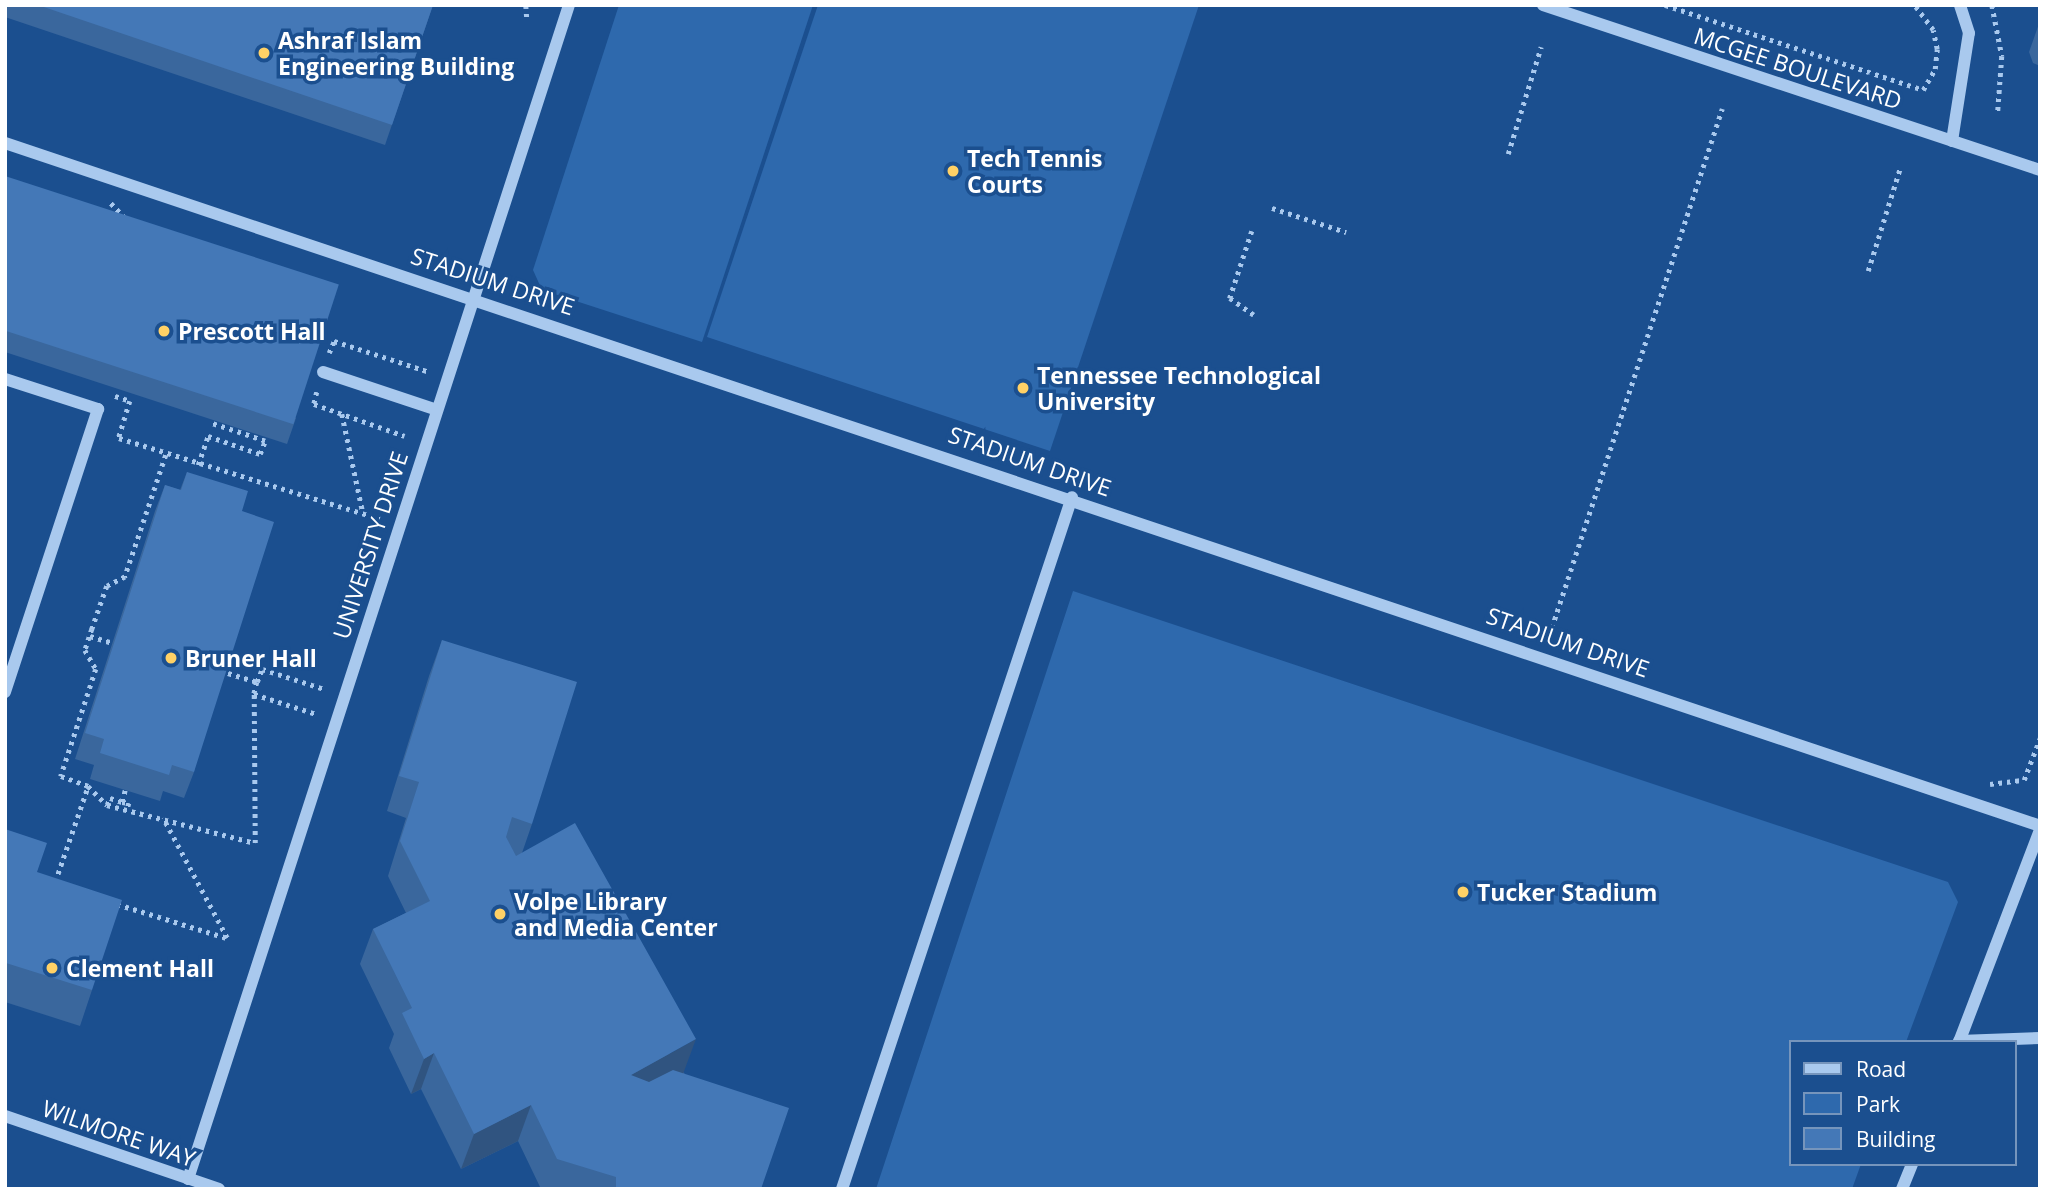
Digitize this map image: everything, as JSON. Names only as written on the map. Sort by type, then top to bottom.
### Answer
[{"type":"street","name":"UNIVERSITY DRIVE","points":[[188,1179],[335,719],[569,5]]},
{"type":"street","name":"MCGEE BOULEVARD","points":[[1543,5],[2040,170]]},
{"type":"street","points":[[1952,141],[1968,47],[1960,5]]},
{"type":"street","name":"STADIUM DRIVE","points":[[5,143],[1072,496],[2040,828]]},
{"type":"street","points":[[323,372],[437,410]]},
{"type":"street","points":[[5,379],[98,409],[5,692]]},
{"type":"street","points":[[842,1189],[1072,496]]},
{"type":"street","points":[[1960,1040],[2040,828]]},
{"type":"street","points":[[2000,1040],[2040,1038]]},
{"type":"street","name":"WILMORE WAY","points":[[5,1116],[219,1189]]},
{"type":"street","points":[[1902,1189],[1911,1166]]},
{"type":"path","points":[[526,5],[527,21]]},
{"type":"path","points":[[1665,5],[1923,90],[1935,69],[1937,49],[1933,30],[1914,5]]},
{"type":"path","points":[[1992,5],[2002,56],[1998,111]]},
{"type":"path","points":[[1508,154],[1541,47]]},
{"type":"path","points":[[1549,636],[1722,109]]},
{"type":"path","points":[[1868,271],[1900,168]]},
{"type":"path","points":[[103,195],[129,222]]},
{"type":"path","points":[[1272,208],[1346,232]]},
{"type":"path","points":[[1252,231],[1230,298],[1254,315]]},
{"type":"path","points":[[334,341],[412,366]]},
{"type":"path","points":[[105,393],[130,401],[119,438],[219,472],[363,513],[342,414]]},
{"type":"path","points":[[314,404],[391,430]]},
{"type":"path","points":[[198,465],[208,436],[260,454],[265,440],[211,423]]},
{"type":"path","points":[[166,455],[125,577],[107,586],[85,650],[96,669],[61,776],[88,786],[107,805],[255,843],[254,694],[262,669],[343,696]]},
{"type":"path","points":[[215,483],[219,472]]},
{"type":"path","points":[[1542,634],[1561,640]]},
{"type":"path","points":[[90,636],[113,643]]},
{"type":"path","points":[[228,673],[257,682]]},
{"type":"path","points":[[254,694],[335,719]]},
{"type":"path","points":[[1976,779],[2007,786],[2024,780],[2040,738]]},
{"type":"path","points":[[48,893],[54,884],[88,786]]},
{"type":"path","points":[[122,802],[125,790]]},
{"type":"path","points":[[107,805],[110,798],[129,803],[127,811]]},
{"type":"path","points":[[107,901],[226,938],[162,817]]},
{"type":"path","points":[[54,884],[68,888]]},
{"type":"green space","points":[[619,5],[813,5],[702,342],[542,290],[533,270]]},
{"type":"green space","name":"Tech Tennis Courts","points":[[818,5],[1199,5],[1050,451],[707,337]]},
{"type":"green space","name":"Tucker Stadium","points":[[1073,591],[1948,882],[1958,902],[1907,1040],[1790,1040],[1790,1166],[1860,1166],[1852,1189],[876,1189]]},
{"type":"building","name":"Ashraf Islam Engineering Building","points":[[38,5],[433,5],[392,125]]},
{"type":"building","name":"Prescott Hall","points":[[5,176],[339,284],[293,424],[5,331]]},
{"type":"building","name":"Bruner Hall","points":[[187,472],[248,491],[242,511],[274,522],[194,772],[172,765],[169,775],[100,753],[104,739],[85,733],[165,485],[181,490]]},
{"type":"building","name":"Volpe Library and Media Center","points":[[442,640],[577,682],[532,824],[512,817],[506,837],[516,856],[575,823],[696,1039],[631,1075],[649,1082],[673,1070],[789,1108],[761,1189],[616,1189],[616,1177],[557,1159],[531,1105],[474,1134],[434,1053],[424,1059],[402,1013],[412,1008],[373,929],[430,901],[400,841],[419,782],[399,776]]},
{"type":"building","points":[[5,829],[47,843],[37,872],[122,900],[92,990],[6,963],[5,966]]},
{"type":"place","name":"Ashraf Islam Engineering Building","points":[[264,53]]},
{"type":"place","name":"Tech Tennis Courts","points":[[953,171]]},
{"type":"place","name":"Prescott Hall","points":[[164,331]]},
{"type":"place","name":"Tennessee Technological University","points":[[1023,388]]},
{"type":"place","name":"Bruner Hall","points":[[171,658]]},
{"type":"place","name":"Tucker Stadium","points":[[1463,892]]},
{"type":"place","name":"Volpe Library and Media Center","points":[[500,914]]},
{"type":"place","name":"Clement Hall","points":[[52,968]]}]
